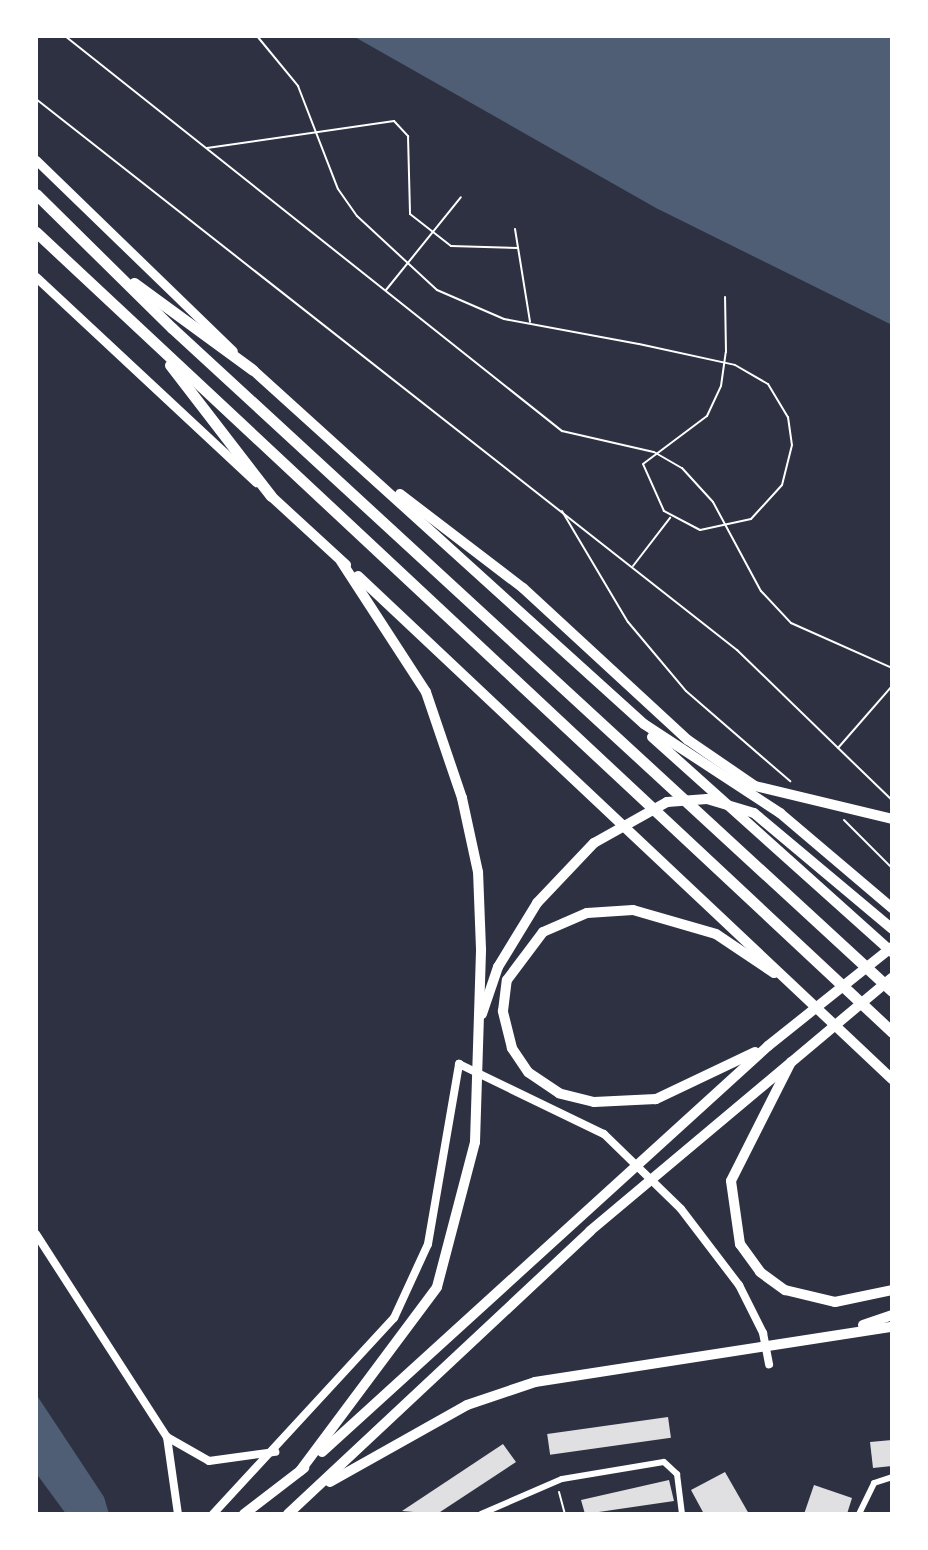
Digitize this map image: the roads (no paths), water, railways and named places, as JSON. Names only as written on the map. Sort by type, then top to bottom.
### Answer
[{"type":"highway","points":[[36,194],[103,260],[892,991]]},
{"type":"highway","points":[[36,232],[892,1032]]},
{"type":"highway","points":[[103,260],[253,370]]},
{"type":"highway","points":[[148,336],[271,496]]},
{"type":"main road","points":[[36,160],[253,370],[892,950],[768,1046],[502,1293],[300,1471],[244,1514]]},
{"type":"main road","points":[[36,277],[803,992],[892,1079]]},
{"type":"main road","points":[[324,435],[523,588],[688,740],[755,786],[892,819]]},
{"type":"main road","points":[[300,1471],[408,1335],[437,1287],[458,1229],[475,1142],[478,872],[426,692],[341,561]]},
{"type":"main road","points":[[611,696],[679,751],[780,813],[892,908]]},
{"type":"main road","points":[[478,1025],[498,967],[537,903],[594,843],[667,802],[707,799],[754,813],[892,929]]},
{"type":"main road","points":[[768,1046],[656,1099],[594,1102],[559,1093],[528,1072],[512,1048],[503,1011],[507,980],[526,945],[562,921],[633,910],[671,916],[716,934],[803,992]]},
{"type":"main road","points":[[288,1514],[514,1303],[795,1054],[892,978]]},
{"type":"main road","points":[[795,1054],[731,1181],[740,1244],[785,1290],[835,1302],[879,1298],[892,1290]]},
{"type":"main road","points":[[846,1331],[892,1315]]},
{"type":"main road","points":[[317,1489],[467,1405],[562,1376],[846,1331],[892,1327]]},
{"type":"street","points":[[213,1514],[276,1451],[394,1318],[428,1244],[459,1064],[604,1134],[626,1155],[681,1209],[739,1285],[763,1333],[769,1364]]},
{"type":"street","points":[[36,1234],[167,1437],[178,1514]]},
{"type":"street","points":[[167,1437],[209,1461],[276,1451]]},
{"type":"street","points":[[481,1514],[556,1481],[670,1464],[682,1514]]},
{"type":"street","points":[[859,1514],[874,1483],[892,1477]]},
{"type":"water","points":[[353,36],[892,36],[892,325],[656,208]]},
{"type":"water","points":[[36,1394],[104,1497],[109,1514],[66,1514],[36,1473]]}]
